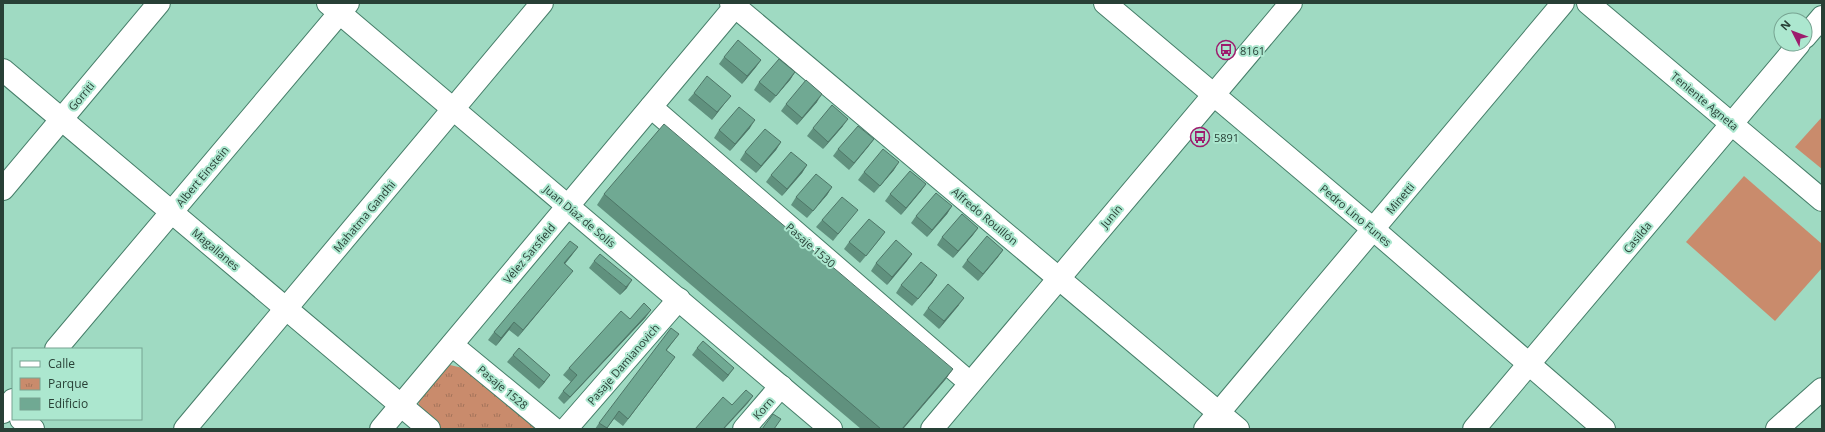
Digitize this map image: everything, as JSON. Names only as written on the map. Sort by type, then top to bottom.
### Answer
[{"type":"street","name":"Gorriti","points":[[3,189],[159,3]]},
{"type":"street","name":"Mahatma Gandhi","points":[[185,429],[542,3]]},
{"type":"street","name":"Pedro Lino Funes","points":[[1106,3],[1373,229],[1528,365],[1604,429]]},
{"type":"street","name":"Junín","points":[[932,429],[1291,3]]},
{"type":"street","name":"Minetti","points":[[1212,421],[1563,3]]},
{"type":"street","name":"Teniente Agneta","points":[[1588,3],[1822,200]]},
{"type":"street","name":"Vélez Sarsfield","points":[[381,429],[651,107],[735,4]]},
{"type":"street","name":"Alfredo Rouillón","points":[[735,4],[1059,278],[1212,421],[1238,429]]},
{"type":"street","name":"Juan Díaz de Solís","points":[[339,6],[453,109],[831,429]]},
{"type":"street","name":"Albert Einstein","points":[[57,348],[172,212],[339,6]]},
{"type":"street","points":[[1813,28],[1822,17]]},
{"type":"street","name":"Casilda","points":[[1474,429],[1793,52]]},
{"type":"street","name":"Magallanes","points":[[3,70],[429,429]]},
{"type":"street","name":"Pasaje 1530","points":[[651,107],[970,383]]},
{"type":"street","name":"Pasaje Damianovich","points":[[566,429],[679,299]]},
{"type":"street","name":"Pasaje 1528","points":[[452,345],[554,429]]},
{"type":"street","name":"Korn","points":[[744,429],[781,386]]},
{"type":"street","points":[[1777,429],[1822,389]]},
{"type":"street","points":[[22,420],[32,429]]},
{"type":"green space","points":[[1822,117],[1822,169],[1795,147]]},
{"type":"green space","points":[[1744,176],[1822,244],[1822,268],[1775,321],[1686,242]]},
{"type":"green space","points":[[450,365],[467,369],[539,429],[441,429],[422,413],[419,400],[444,369]]},
{"type":"building","points":[[738,40],[761,60],[747,76],[724,57]]},
{"type":"building","points":[[779,59],[795,72],[776,96],[759,82]]},
{"type":"building","points":[[707,76],[731,96],[717,112],[694,93]]},
{"type":"building","points":[[806,80],[822,94],[802,118],[786,104]]},
{"type":"building","points":[[832,105],[848,119],[828,142],[813,128]]},
{"type":"building","points":[[739,107],[755,120],[735,144],[719,130]]},
{"type":"building","points":[[664,124],[953,369],[902,429],[881,429],[604,194]]},
{"type":"building","points":[[858,126],[874,139],[854,163],[838,149]]},
{"type":"building","points":[[765,129],[781,142],[761,166],[745,152]]},
{"type":"building","points":[[883,149],[899,162],[880,186],[864,172]]},
{"type":"building","points":[[791,152],[807,165],[787,189],[771,175]]},
{"type":"building","points":[[910,171],[926,184],[906,208],[890,194]]},
{"type":"building","points":[[816,174],[832,187],[813,211],[796,197]]},
{"type":"building","points":[[936,193],[952,206],[932,230],[916,216]]},
{"type":"building","points":[[842,197],[858,210],[838,234],[822,220]]},
{"type":"building","points":[[962,214],[978,228],[958,251],[942,237]]},
{"type":"building","points":[[869,219],[885,232],[866,256],[849,242]]},
{"type":"building","points":[[987,236],[1003,250],[983,274],[967,260]]},
{"type":"building","points":[[896,240],[912,254],[892,277],[876,263]]},
{"type":"building","points":[[570,241],[578,247],[564,263],[573,271],[523,330],[514,322],[501,338],[494,332]]},
{"type":"building","points":[[600,254],[632,280],[626,287],[594,261]]},
{"type":"building","points":[[921,262],[937,275],[918,299],[901,285]]},
{"type":"building","points":[[948,284],[964,298],[944,321],[928,308]]},
{"type":"building","points":[[644,303],[651,310],[570,397],[563,391],[577,375],[569,368],[621,311],[630,319]]},
{"type":"building","points":[[671,328],[679,334],[666,350],[675,357],[628,419],[619,411],[607,428],[599,423]]},
{"type":"building","points":[[703,341],[734,368],[728,375],[697,348]]},
{"type":"building","points":[[519,348],[550,375],[544,382],[513,355]]},
{"type":"building","points":[[746,390],[753,396],[723,429],[695,429],[723,397],[732,405]]},
{"type":"building","points":[[773,414],[781,419],[774,429],[762,429]]},
{"type":"place","name":"8161","points":[[1226,50]]},
{"type":"place","name":"5891","points":[[1200,137]]}]
